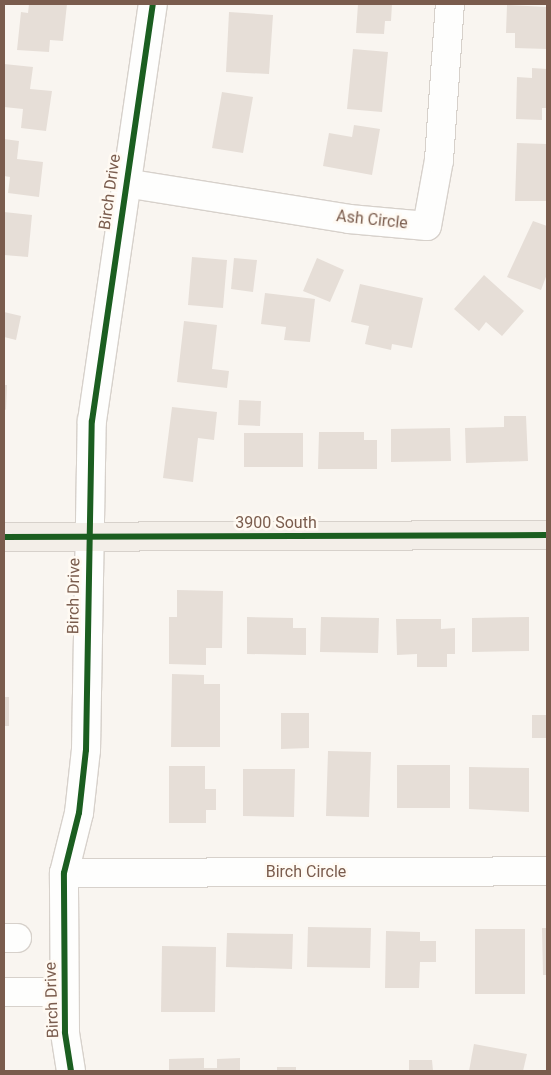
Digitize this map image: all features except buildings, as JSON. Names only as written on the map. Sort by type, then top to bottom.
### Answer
[{"type":"main road","name":"3900 South","points":[[4,537],[547,535]]},
{"type":"street","name":"Birch Drive","points":[[71,1071],[64,992],[64,873],[79,813],[86,750],[92,421],[125,183],[153,4]]},
{"type":"street","name":"Ash Circle","points":[[125,183],[349,219],[427,226],[439,160],[450,4]]},
{"type":"street","name":"Birch Circle","points":[[64,873],[547,871]]},
{"type":"street","points":[[4,992],[64,992]]},
{"type":"cycle path","points":[[71,1071],[65,1032],[64,873],[79,813],[86,750],[92,421],[153,4]]},
{"type":"cycle path","points":[[4,537],[547,535]]}]
